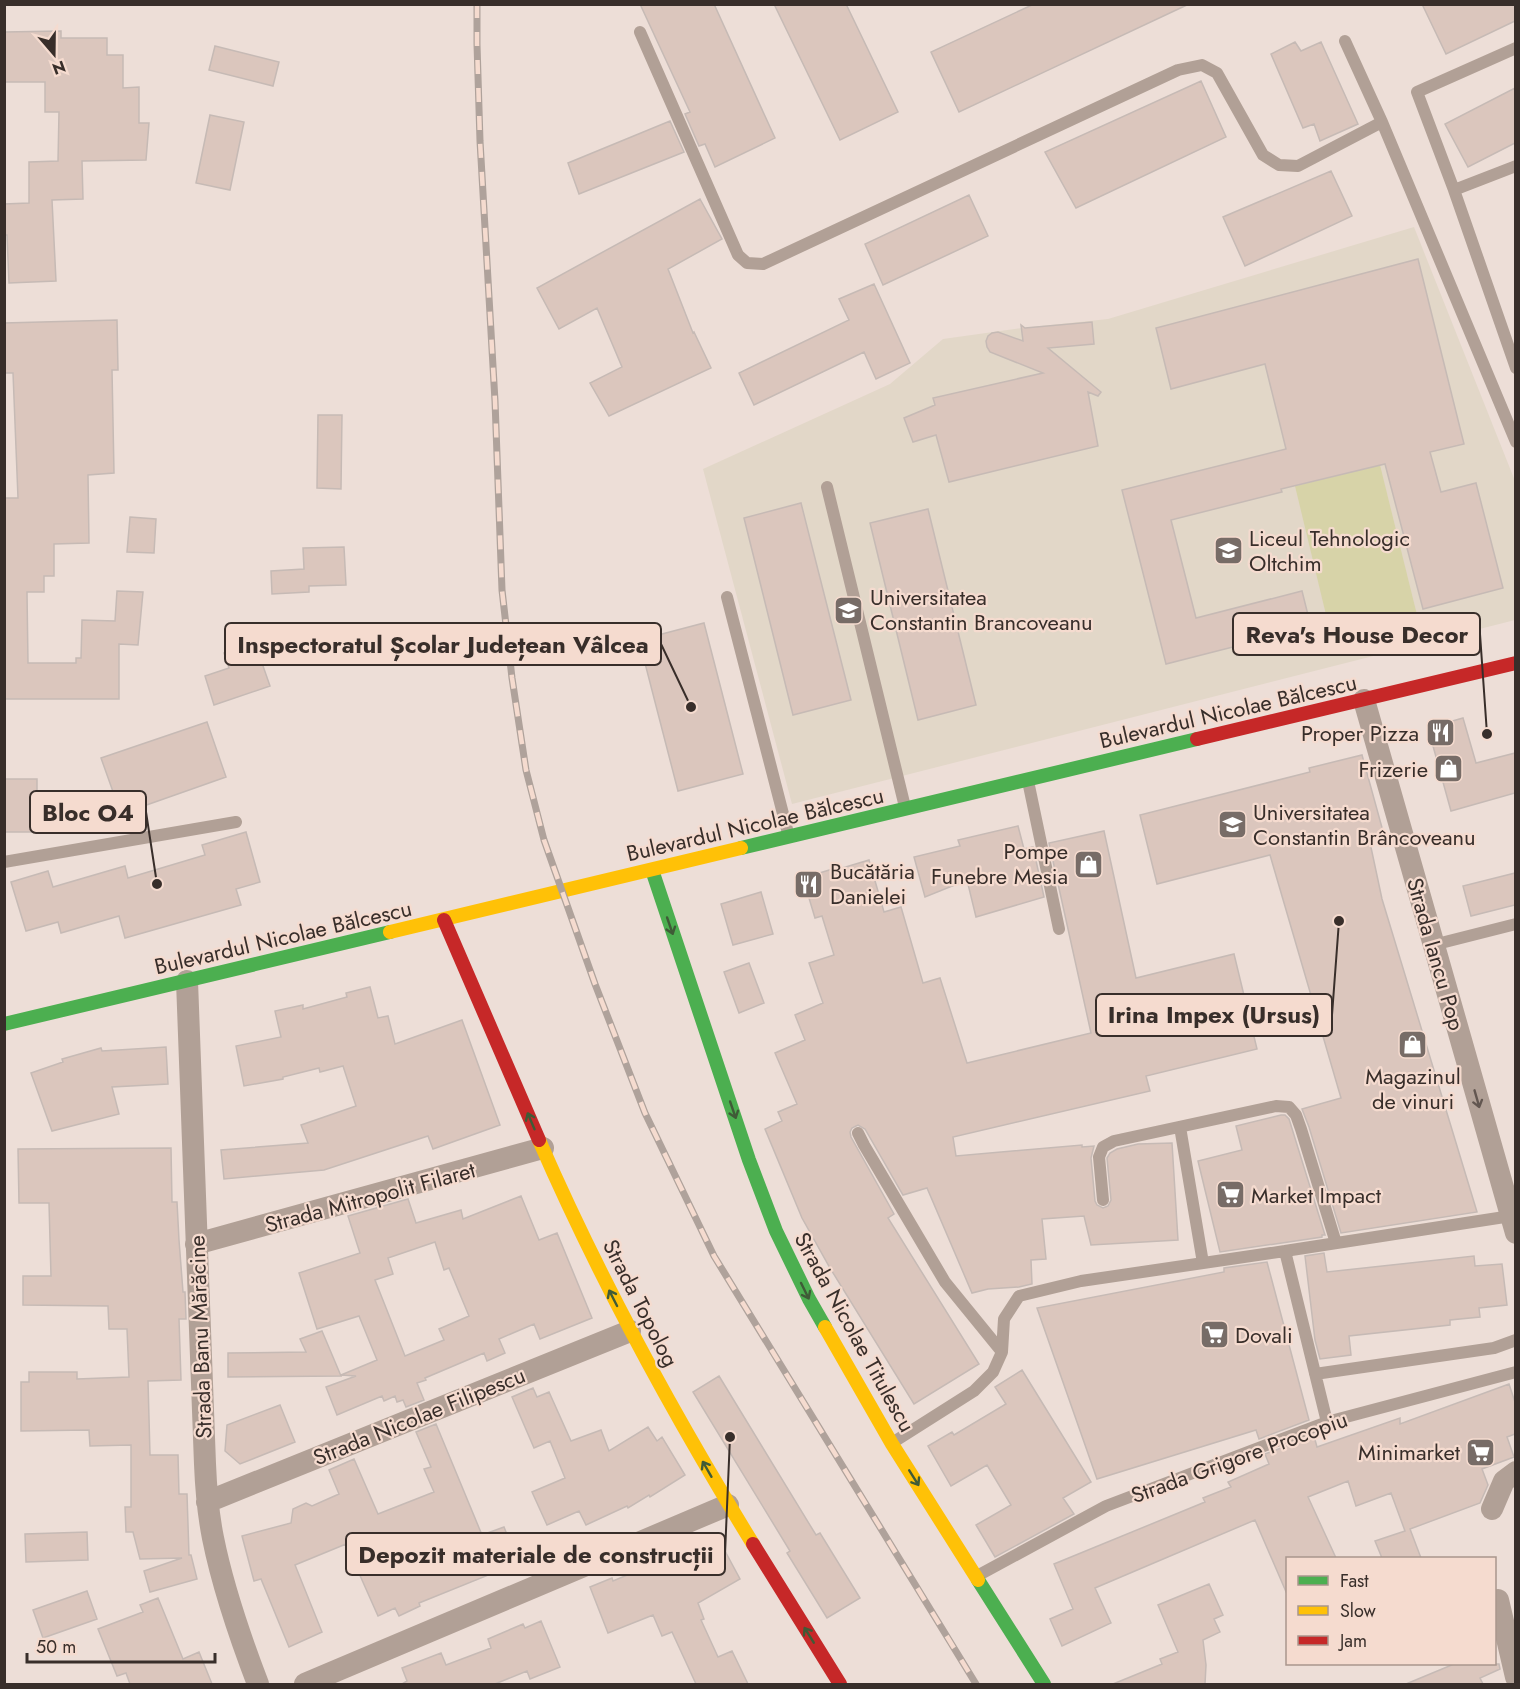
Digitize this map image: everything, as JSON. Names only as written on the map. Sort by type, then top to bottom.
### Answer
[{"type":"main road","name":"Bulevardul Nicolae Bălcescu","points":[[4,1024],[1515,663]]},
{"type":"main road","name":"Strada Nicolae Titulescu","points":[[652,870],[749,1160],[776,1231],[809,1299],[892,1444],[1044,1684]]},
{"type":"main road","name":"Strada Topolog","points":[[444,920],[572,1213],[630,1331],[728,1505],[839,1684]]},
{"type":"street","name":"Strada Iancu Pop","points":[[1364,700],[1433,945],[1507,1171]]},
{"type":"street","name":"Strada Banu Mărăcine","points":[[187,981],[207,1502],[222,1575],[258,1684]]},
{"type":"street","name":"Strada Mitropolit Filaret","points":[[196,1244],[543,1148]]},
{"type":"street","points":[[1507,1171],[1513,1225]]},
{"type":"street","name":"Strada Nicolae Filipescu","points":[[207,1502],[630,1331]]},
{"type":"street","points":[[1492,1509],[1504,1481],[1515,1472]]},
{"type":"street","points":[[305,1684],[728,1505]]},
{"type":"street","points":[[1498,1600],[1515,1677]]},
{"type":"lane","points":[[640,32],[738,255],[747,263],[763,264],[1178,70],[1202,65],[1217,73],[1263,155],[1279,165],[1298,166],[1382,122]]},
{"type":"lane","points":[[1345,41],[1382,122],[1515,440]]},
{"type":"lane","points":[[1515,48],[1417,92],[1454,190],[1515,368]]},
{"type":"lane","points":[[1454,190],[1515,166]]},
{"type":"lane","points":[[827,488],[905,809]]},
{"type":"lane","points":[[727,597],[789,837]]},
{"type":"lane","points":[[1028,780],[1059,929]]},
{"type":"lane","points":[[4,862],[236,822]]},
{"type":"lane","points":[[1433,945],[1515,924]]},
{"type":"lane","points":[[1103,1200],[1099,1157],[1103,1147],[1114,1141],[1276,1106],[1289,1107],[1296,1115],[1301,1129],[1336,1243]]},
{"type":"lane","points":[[1180,1127],[1203,1263]]},
{"type":"lane","points":[[858,1133],[945,1282],[1002,1352]]},
{"type":"lane","points":[[892,1444],[974,1391],[993,1372],[1002,1352],[1004,1319],[1019,1296],[1081,1281],[1336,1243],[1513,1225]]},
{"type":"lane","points":[[1285,1251],[1327,1422]]},
{"type":"lane","points":[[1315,1374],[1494,1348],[1515,1340]]},
{"type":"lane","name":"Strada Grigore Procopiu","points":[[976,1576],[1106,1506],[1327,1422],[1515,1372]]},
{"type":"shaded area","name":"Liceul Tehnologic Oltchim","points":[[1414,227],[1515,481],[1515,620],[792,804],[703,469],[890,384],[943,339],[1108,319]]},
{"type":"shaded area","points":[[1380,465],[1420,627],[1334,648],[1295,486]]},
{"type":"building","points":[[640,4],[714,4],[775,138],[715,167],[705,144],[699,146],[685,114],[690,112]]},
{"type":"building","points":[[774,4],[846,4],[898,112],[840,140]]},
{"type":"building","points":[[1034,4],[1189,4],[959,112],[931,52]]},
{"type":"building","points":[[1422,4],[1515,4],[1515,21],[1446,54]]},
{"type":"building","points":[[61,31],[61,38],[107,38],[107,55],[123,55],[123,88],[139,87],[139,123],[149,123],[146,160],[82,161],[83,199],[52,200],[56,281],[9,283],[7,235],[4,235],[4,204],[29,203],[29,162],[58,161],[59,112],[45,112],[45,82],[4,82],[4,32]]},
{"type":"building","points":[[1295,42],[1301,51],[1321,42],[1358,124],[1320,141],[1314,124],[1303,128],[1271,54]]},
{"type":"building","points":[[215,46],[279,62],[273,86],[209,70]]},
{"type":"building","points":[[1201,81],[1226,137],[1076,208],[1045,152]]},
{"type":"building","points":[[1515,88],[1515,143],[1468,167],[1445,124]]},
{"type":"building","points":[[210,115],[244,122],[230,190],[196,183]]},
{"type":"building","points":[[670,121],[684,152],[579,194],[568,163]]},
{"type":"building","points":[[1331,171],[1352,216],[1245,266],[1223,217]]},
{"type":"building","points":[[969,195],[988,236],[883,285],[865,244]]},
{"type":"building","points":[[700,199],[722,239],[668,269],[693,333],[711,368],[609,416],[590,383],[622,367],[597,308],[559,329],[537,288]]},
{"type":"building","points":[[1418,259],[1464,444],[1430,452],[1441,492],[1476,483],[1503,588],[1423,609],[1385,464],[1281,489],[1282,492],[1171,520],[1196,618],[1302,591],[1311,627],[1166,664],[1122,490],[1286,449],[1265,364],[1171,389],[1156,328]]},
{"type":"building","points":[[874,284],[910,363],[876,379],[864,352],[754,405],[739,373],[849,320],[839,299]]},
{"type":"building","points":[[117,320],[118,370],[112,370],[114,473],[88,475],[89,543],[54,544],[54,576],[44,576],[44,592],[27,592],[28,663],[76,663],[76,658],[81,658],[82,620],[115,621],[117,591],[143,592],[138,645],[119,644],[119,699],[4,699],[4,498],[18,498],[13,373],[4,373],[4,323]]},
{"type":"building","points":[[1092,322],[1094,344],[1048,348],[1101,392],[1098,396],[1088,392],[1098,446],[949,482],[936,435],[913,442],[904,418],[935,405],[933,398],[1043,373],[990,352],[986,341],[992,333],[998,332],[1023,341],[1021,325],[1025,328]]},
{"type":"building","points":[[318,415],[342,415],[341,489],[317,488]]},
{"type":"building","points":[[801,503],[851,700],[793,715],[744,518]]},
{"type":"building","points":[[928,509],[976,705],[918,720],[870,523]]},
{"type":"building","points":[[130,517],[156,519],[154,553],[127,552]]},
{"type":"building","points":[[344,547],[346,585],[309,586],[309,592],[272,594],[271,571],[304,569],[303,548]]},
{"type":"building","points":[[704,623],[743,774],[678,791],[639,640]]},
{"type":"building","points":[[255,643],[270,686],[214,705],[205,676],[229,668],[224,653]]},
{"type":"building","points":[[1463,718],[1476,763],[1515,753],[1515,793],[1451,811],[1428,728]]},
{"type":"building","points":[[207,722],[226,777],[121,814],[101,758]]},
{"type":"building","points":[[1362,755],[1384,835],[1369,838],[1382,899],[1477,1212],[1341,1233],[1302,1109],[1341,1098],[1270,855],[1157,884],[1140,815],[1310,772],[1309,768]]},
{"type":"building","points":[[5,779],[37,779],[37,832],[5,832]]},
{"type":"building","points":[[1018,826],[1024,849],[1033,847],[1044,897],[976,917],[967,880],[925,897],[914,857],[960,846],[958,840]]},
{"type":"building","points":[[1104,831],[1136,978],[1234,954],[1257,1049],[1146,1076],[1150,1091],[953,1137],[956,1156],[1082,1145],[1082,1147],[1094,1146],[1091,1158],[1095,1201],[1103,1208],[1108,1206],[1111,1200],[1107,1158],[1110,1153],[1138,1144],[1172,1143],[1178,1240],[1091,1245],[1084,1216],[1042,1219],[1046,1259],[1031,1260],[1032,1284],[1019,1287],[988,1289],[972,1293],[927,1188],[903,1195],[865,1129],[858,1125],[852,1128],[851,1137],[894,1214],[888,1218],[979,1364],[914,1404],[830,1268],[802,1218],[765,1129],[782,1121],[778,1112],[797,1104],[775,1053],[805,1040],[795,1015],[823,1003],[809,963],[834,955],[822,916],[815,918],[803,878],[869,860],[884,912],[901,907],[923,983],[940,978],[967,1063],[1091,1033],[1049,843]]},
{"type":"building","points":[[246,832],[260,882],[236,889],[241,905],[125,938],[119,916],[61,933],[58,922],[26,931],[11,882],[48,871],[53,887],[125,866],[128,878],[205,855],[202,845]]},
{"type":"building","points":[[1515,873],[1515,905],[1471,916],[1463,886]]},
{"type":"building","points":[[761,892],[773,934],[733,945],[721,904]]},
{"type":"building","points":[[749,963],[764,1003],[739,1013],[724,972]]},
{"type":"building","points":[[370,987],[378,1018],[388,1016],[395,1044],[462,1020],[500,1125],[433,1149],[428,1136],[324,1170],[224,1179],[221,1150],[308,1143],[301,1125],[356,1106],[343,1066],[320,1072],[319,1068],[283,1077],[283,1079],[244,1086],[236,1046],[281,1037],[275,1011],[303,1005],[303,1009],[347,997],[346,993]]},
{"type":"building","points":[[166,1047],[168,1084],[112,1087],[119,1114],[52,1131],[31,1073],[63,1062],[62,1059],[101,1048],[102,1051]]},
{"type":"building","points":[[1281,1115],[1289,1119],[1325,1235],[1220,1252],[1198,1161],[1242,1150],[1236,1126]]},
{"type":"building","points":[[171,1148],[172,1202],[177,1202],[186,1319],[179,1319],[181,1380],[148,1381],[150,1455],[178,1455],[179,1494],[187,1494],[189,1555],[191,1555],[197,1579],[150,1592],[144,1571],[182,1558],[140,1559],[133,1532],[126,1532],[125,1507],[131,1507],[131,1445],[90,1446],[89,1430],[21,1431],[21,1382],[29,1382],[29,1372],[77,1372],[77,1379],[129,1377],[127,1329],[109,1329],[108,1306],[23,1305],[23,1276],[51,1276],[49,1203],[19,1203],[18,1149]]},
{"type":"building","points":[[521,1196],[539,1240],[557,1233],[592,1318],[540,1339],[534,1324],[499,1339],[505,1353],[487,1361],[484,1353],[425,1378],[426,1380],[417,1383],[424,1400],[406,1407],[403,1400],[397,1402],[395,1396],[384,1401],[382,1396],[337,1415],[326,1387],[356,1376],[341,1375],[377,1360],[359,1316],[317,1329],[299,1273],[360,1253],[348,1216],[408,1199],[416,1223],[461,1210],[463,1219]],"holes":[[[435,1242],[444,1270],[449,1268],[469,1316],[439,1329],[444,1340],[405,1356],[375,1280],[393,1274],[388,1258]]]},
{"type":"building","points":[[1324,1253],[1327,1272],[1474,1256],[1475,1266],[1502,1264],[1507,1305],[1479,1308],[1480,1317],[1450,1320],[1450,1325],[1349,1336],[1351,1355],[1320,1359],[1315,1340],[1305,1256]]},
{"type":"building","points":[[1267,1262],[1309,1420],[1259,1439],[1256,1430],[1097,1479],[1037,1308],[1224,1272],[1224,1268]]},
{"type":"building","points":[[322,1331],[341,1376],[228,1377],[228,1353],[306,1352],[300,1339]]},
{"type":"building","points":[[1022,1370],[1091,1482],[1063,1498],[1074,1514],[995,1557],[976,1525],[1011,1505],[987,1465],[951,1486],[928,1446],[952,1432],[954,1435],[1006,1404],[995,1387]]},
{"type":"building","points":[[719,1376],[816,1535],[820,1533],[860,1598],[827,1618],[787,1553],[790,1551],[693,1392]]},
{"type":"building","points":[[1509,1384],[1515,1402],[1515,1434],[1507,1437],[1514,1457],[1482,1469],[1488,1485],[1480,1503],[1410,1529],[1421,1557],[1382,1557],[1375,1541],[1405,1531],[1391,1493],[1356,1506],[1348,1481],[1308,1497],[1336,1557],[1286,1557],[1286,1592],[1255,1520],[1095,1588],[1111,1623],[1062,1646],[1050,1619],[1073,1609],[1054,1564],[1205,1502],[1203,1498],[1231,1487],[1228,1482],[1269,1464],[1265,1454],[1314,1436],[1317,1447],[1400,1418],[1400,1424]]},
{"type":"building","points":[[533,1388],[537,1397],[549,1392],[571,1441],[601,1430],[609,1451],[648,1427],[657,1441],[662,1437],[685,1475],[650,1497],[649,1495],[628,1508],[627,1506],[586,1525],[579,1511],[547,1525],[532,1492],[565,1478],[550,1441],[534,1448],[512,1397]]},
{"type":"building","points":[[280,1405],[295,1442],[240,1464],[225,1451],[227,1425]]},
{"type":"building","points":[[436,1424],[482,1535],[504,1527],[518,1563],[419,1603],[420,1606],[399,1616],[395,1608],[378,1616],[346,1544],[295,1565],[322,1632],[289,1647],[261,1579],[254,1581],[242,1536],[291,1523],[293,1509],[306,1503],[312,1506],[339,1494],[329,1470],[354,1459],[378,1514],[434,1492],[424,1469],[431,1467],[416,1432]]},
{"type":"building","points":[[87,1532],[88,1560],[26,1562],[25,1534]]},
{"type":"building","points":[[718,1538],[740,1579],[698,1603],[704,1619],[701,1620],[718,1657],[732,1651],[748,1684],[696,1684],[672,1632],[662,1636],[653,1615],[608,1633],[590,1587],[612,1578],[613,1581],[656,1563],[659,1570]]},
{"type":"building","points":[[1209,1584],[1223,1615],[1214,1619],[1220,1632],[1203,1640],[1206,1665],[1205,1684],[1113,1684],[1162,1664],[1160,1659],[1178,1652],[1158,1605]]},
{"type":"building","points":[[87,1591],[97,1619],[43,1638],[33,1610]]},
{"type":"building","points":[[158,1598],[183,1659],[199,1652],[212,1684],[130,1684],[126,1673],[117,1676],[98,1629],[143,1612],[140,1605]]},
{"type":"building","points":[[541,1621],[560,1667],[530,1679],[527,1671],[495,1684],[402,1684],[407,1681],[402,1668],[441,1653],[446,1665],[491,1648],[488,1639],[523,1624],[525,1628]]},
{"type":"building","points":[[1499,1664],[1500,1669],[1480,1678],[1483,1684],[1406,1684],[1452,1665]]},
{"type":"railway","points":[[477,4],[480,141],[495,401],[502,590],[526,770],[544,840],[595,984],[645,1113],[714,1256],[976,1684]]},
{"type":"traffic: fast","points":[[741,848],[1197,739]]},
{"type":"traffic: fast","points":[[652,870],[749,1160],[776,1231],[825,1327]]},
{"type":"traffic: fast","points":[[4,1024],[390,932]]},
{"type":"traffic: fast","points":[[978,1580],[1044,1684]]},
{"type":"traffic: slow","points":[[390,932],[741,848]]},
{"type":"traffic: slow","points":[[539,1140],[587,1244],[639,1346],[694,1446],[753,1544]]},
{"type":"traffic: slow","points":[[825,1327],[892,1444],[978,1580]]},
{"type":"traffic: jam","points":[[1197,739],[1516,663]]},
{"type":"traffic: jam","points":[[444,920],[539,1140]]},
{"type":"traffic: jam","points":[[753,1544],[840,1684]]},
{"type":"place","name":"Liceul Tehnologic Oltchim","points":[[1228,551]]},
{"type":"place","name":"Universitatea Constantin Brancoveanu","points":[[849,610]]},
{"type":"place","name":"Inspectoratul Școlar Județean Vâlcea","points":[[691,707]]},
{"type":"place","name":"Proper Pizza","points":[[1440,733]]},
{"type":"place","name":"Reva's House Decor","points":[[1487,734]]},
{"type":"place","name":"Frizerie","points":[[1449,769]]},
{"type":"place","name":"Universitatea Constantin Brâncoveanu","points":[[1232,825]]},
{"type":"place","name":"Pompe Funebre Mesia","points":[[1089,864]]},
{"type":"place","name":"Bloc O4","points":[[157,884]]},
{"type":"place","name":"Bucătăria Danielei","points":[[809,884]]},
{"type":"place","name":"Irina Impex (Ursus)","points":[[1339,921]]},
{"type":"place","name":"Magazinul de vinuri","points":[[1413,1044]]},
{"type":"place","name":"Market Impact","points":[[1230,1195]]},
{"type":"place","name":"Dovali","points":[[1214,1335]]},
{"type":"place","name":"Depozit materiale de construcții","points":[[730,1437]]},
{"type":"place","name":"Minimarket","points":[[1481,1452]]}]
